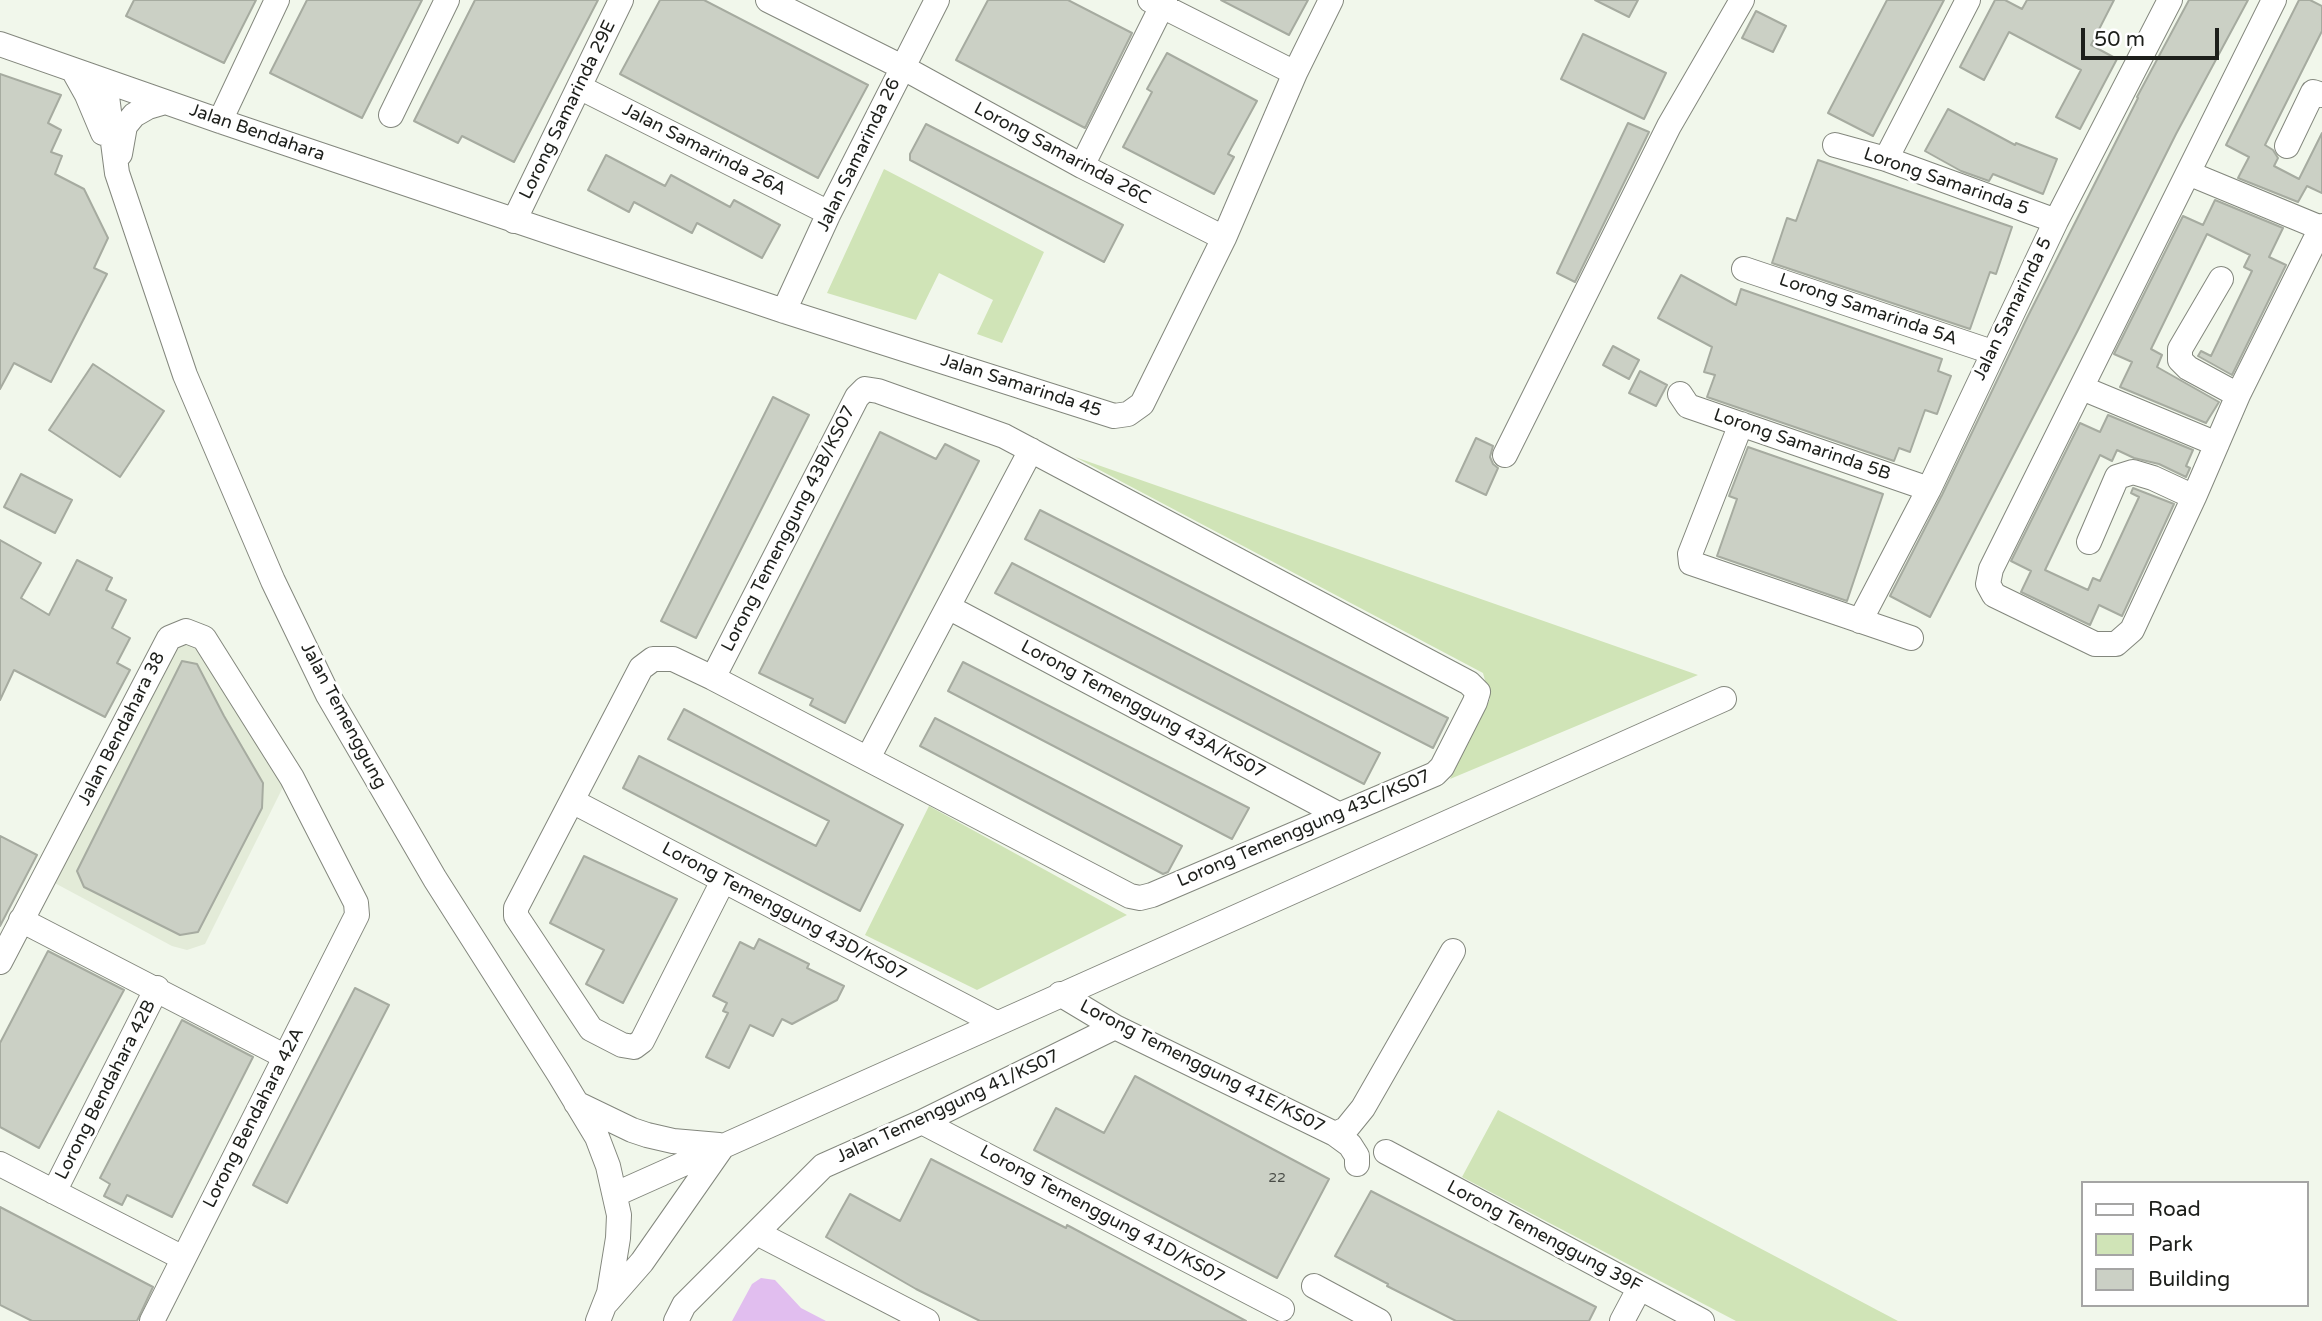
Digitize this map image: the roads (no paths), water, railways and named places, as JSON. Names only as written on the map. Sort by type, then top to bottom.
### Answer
[{"type":"street","points":[[220,121],[277,0]]},
{"type":"street","points":[[391,115],[447,0]]},
{"type":"street","name":"Lorong Samarinda 29E","points":[[514,220],[621,0]]},
{"type":"street","name":"Lorong Samarinda 26C","points":[[768,0],[902,67],[1082,166],[1224,238]]},
{"type":"street","name":"Jalan Samarinda 26","points":[[785,311],[829,213],[937,0]]},
{"type":"street","name":"Jalan Samarinda 45","points":[[514,220],[785,311],[1114,416],[1128,414],[1142,404],[1224,238],[1295,73],[1331,0]]},
{"type":"street","points":[[1505,455],[1669,126],[1742,0]]},
{"type":"street","points":[[1886,159],[1968,0]]},
{"type":"street","name":"Jalan Samarinda 5","points":[[1860,621],[1928,489],[2056,221],[2170,0]]},
{"type":"street","points":[[2188,173],[2321,227],[2238,395],[2132,630],[2116,644],[2095,645],[1994,595],[1988,584],[1991,569],[2274,0]]},
{"type":"street","points":[[1082,166],[1159,2],[1295,73]]},
{"type":"street","name":"Jalan Bendahara","points":[[0,44],[514,220]]},
{"type":"street","points":[[73,70],[96,114],[117,173]]},
{"type":"street","name":"Jalan Temenggung","points":[[105,81],[117,173],[185,375],[273,580],[328,695],[435,879],[597,1138],[608,1166],[619,1214],[616,1262],[601,1313]]},
{"type":"street","points":[[2287,146],[2319,87]]},
{"type":"street","name":"Jalan Samarinda 26A","points":[[579,88],[829,213]]},
{"type":"street","points":[[117,173],[125,126],[134,115],[165,102]]},
{"type":"street","name":"Lorong Samarinda 5","points":[[1835,145],[1886,159],[2056,221]]},
{"type":"street","name":"Lorong Samarinda 5A","points":[[1744,268],[1992,352]]},
{"type":"street","points":[[2221,279],[2180,349],[2180,360],[2188,368],[2238,395]]},
{"type":"street","points":[[2081,388],[2217,444]]},
{"type":"street","name":"Lorong Temenggung 43B/KS07","points":[[713,678],[857,397],[865,389],[878,391],[1004,436],[1031,450]]},
{"type":"street","name":"Lorong Samarinda 5B","points":[[1680,394],[1688,405],[1928,489]]},
{"type":"street","points":[[1741,424],[1690,554],[1691,563],[1911,638]]},
{"type":"street","points":[[868,758],[1031,450]]},
{"type":"street","name":"Lorong Temenggung 43C/KS07","points":[[723,881],[642,1041],[634,1047],[622,1045],[591,1029],[516,916],[516,908],[641,668],[653,659],[673,659],[713,678],[1130,896],[1140,898],[1435,774],[1443,766],[1475,702],[1478,692],[1469,684],[1031,450]]},
{"type":"street","points":[[2090,542],[2116,477],[2133,472],[2194,497]]},
{"type":"street","name":"Lorong Temenggung 43A/KS07","points":[[948,607],[1338,814]]},
{"type":"street","name":"Jalan Bendahara 38","points":[[0,962],[169,638],[186,631],[204,638],[292,778],[356,903],[357,915]]},
{"type":"street","points":[[616,1194],[1724,699]]},
{"type":"street","name":"Lorong Temenggung 43D/KS07","points":[[572,801],[996,1023]]},
{"type":"street","name":"Lorong Bendahara 42A","points":[[152,1321],[357,915]]},
{"type":"street","points":[[22,920],[284,1056]]},
{"type":"street","name":"Lorong Temenggung 41E/KS07","points":[[1060,994],[1115,1027],[1335,1134],[1346,1129],[1363,1108],[1453,951]]},
{"type":"street","name":"Lorong Bendahara 42B","points":[[54,1192],[157,988]]},
{"type":"street","name":"Jalan Temenggung 41/KS07","points":[[676,1321],[684,1305],[823,1166],[922,1122],[1115,1027]]},
{"type":"street","points":[[576,1103],[648,1135],[673,1141],[723,1145]]},
{"type":"street","name":"Lorong Temenggung 41D/KS07","points":[[922,1122],[1282,1310]]},
{"type":"street","points":[[1335,1134],[1350,1144],[1357,1156],[1357,1164]]},
{"type":"street","points":[[601,1313],[642,1262],[723,1145]]},
{"type":"street","name":"Lorong Temenggung 39F","points":[[1387,1152],[1702,1321]]},
{"type":"street","points":[[0,1164],[183,1258]]},
{"type":"street","points":[[757,1233],[927,1321]]},
{"type":"street","points":[[1314,1286],[1379,1321]]},
{"type":"street","points":[[1622,1321],[1639,1289]]}]
